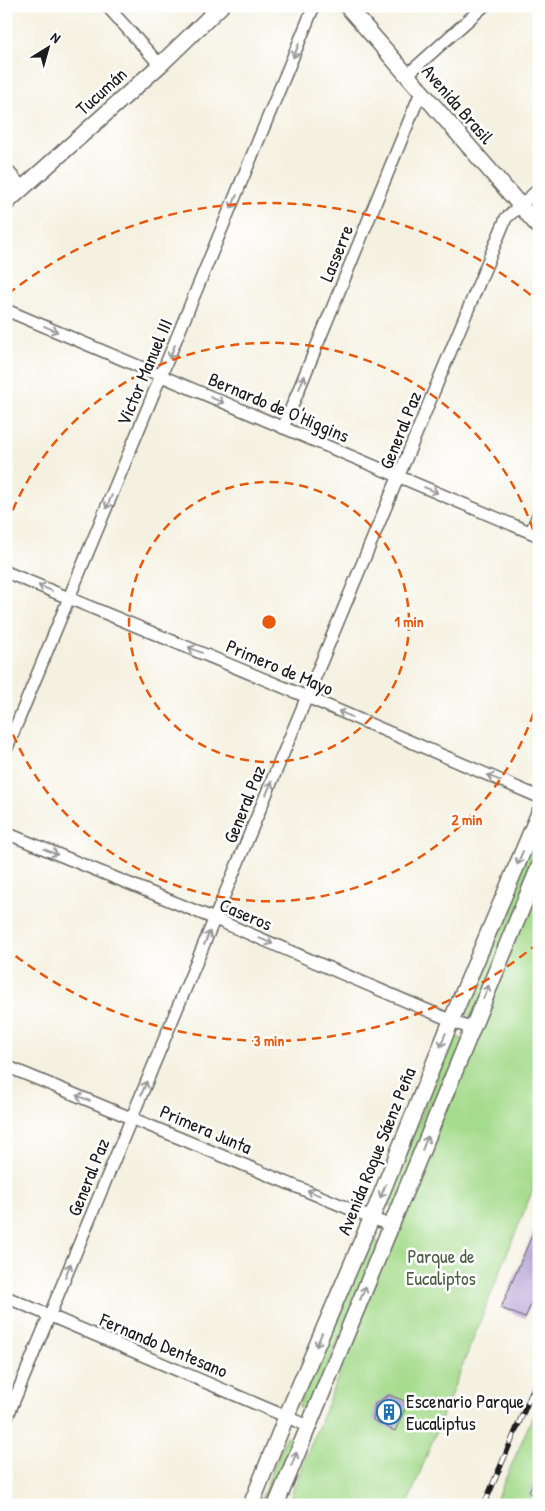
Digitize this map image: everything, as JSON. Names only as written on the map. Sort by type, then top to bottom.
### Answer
[{"type":"street","points":[[107,6],[160,64]]},
{"type":"street","name":"Tucumán","points":[[6,203],[222,6]]},
{"type":"street","name":"Victor Manuel III","points":[[6,750],[314,6]]},
{"type":"street","name":"Avenida Brasil","points":[[346,6],[539,227]]},
{"type":"street","points":[[407,74],[484,6]]},
{"type":"street","name":"Lasserre","points":[[283,428],[421,92]]},
{"type":"street","points":[[6,169],[23,188]]},
{"type":"street","name":"General Paz","points":[[6,1420],[400,477],[506,218],[539,189]]},
{"type":"street","name":"Bernardo de O'Higgins","points":[[6,310],[535,534]]},
{"type":"street","points":[[535,534],[539,513]]},
{"type":"street","name":"Primero de Mayo","points":[[6,572],[307,697],[539,797]]},
{"type":"street","name":"Avenida Roque Sáenz Peña","points":[[252,1505],[286,1416],[372,1217],[451,1020],[539,813]]},
{"type":"street","name":"Caseros","points":[[6,833],[215,919],[471,1029]]},
{"type":"street","points":[[276,1505],[539,867]]},
{"type":"street","name":"Primera Junta","points":[[6,1066],[391,1226]]},
{"type":"street","name":"Fernando Dentesano","points":[[6,1297],[308,1426]]},
{"type":"green space","points":[[539,822],[539,857],[474,1018],[464,1013]]},
{"type":"green space","name":"Parque de Eucaliptos","points":[[539,883],[539,1174],[407,1505],[287,1505],[395,1233]]},
{"type":"green space","points":[[453,1035],[465,1040],[396,1208],[386,1204]]},
{"type":"green space","points":[[368,1238],[380,1243],[308,1412],[298,1407]]},
{"type":"green space","points":[[539,1402],[539,1505],[494,1505]]},
{"type":"green space","points":[[286,1436],[298,1441],[272,1505],[259,1505]]},
{"type":"building","points":[[539,1219],[539,1286],[525,1318],[501,1308]]},
{"type":"building","name":"Escenario Parque Eucaliptus","points":[[389,1395],[408,1402],[395,1431],[373,1420],[375,1404]]},
{"type":"building","points":[[539,1467],[539,1505],[531,1505],[535,1495],[529,1493]]},
{"type":"railway","points":[[484,1505],[539,1376]]},
{"type":"place","name":"Escenario Parque Eucaliptus","points":[[389,1412]]}]
